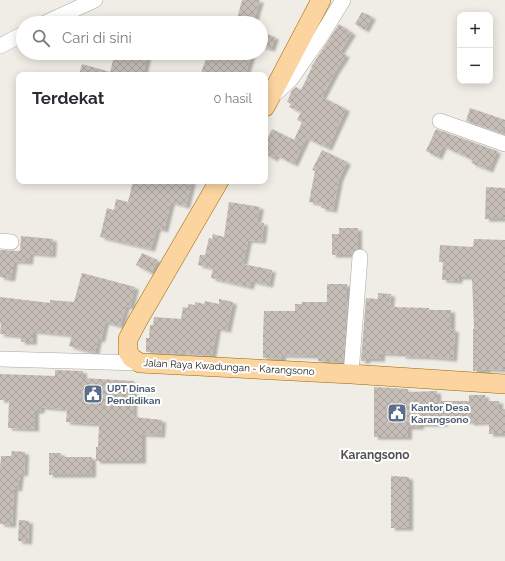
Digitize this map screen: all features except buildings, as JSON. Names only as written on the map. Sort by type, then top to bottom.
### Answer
[{"type":"main road","points":[[268,101],[321,0]]},
{"type":"main road","points":[[128,339],[217,184]]},
{"type":"main road","name":"Jalan Raya Kwadungan - Karangsono","points":[[128,339],[128,352],[132,358],[140,363],[505,384]]},
{"type":"street","points":[[61,16],[96,0]]},
{"type":"street","points":[[268,102],[291,79],[321,36],[343,0]]},
{"type":"street","points":[[0,46],[16,38]]},
{"type":"street","points":[[440,121],[505,144]]},
{"type":"street","points":[[352,374],[360,257]]},
{"type":"street","points":[[98,362],[116,352],[128,339]]},
{"type":"street","points":[[0,359],[140,363]]},
{"type":"place","name":"UPT Dinas Pendidikan","points":[[93,394]]},
{"type":"place","name":"Kantor Desa Karangsono","points":[[397,413]]},
{"type":"district","name":"Karangsono","points":[[375,455]]}]
